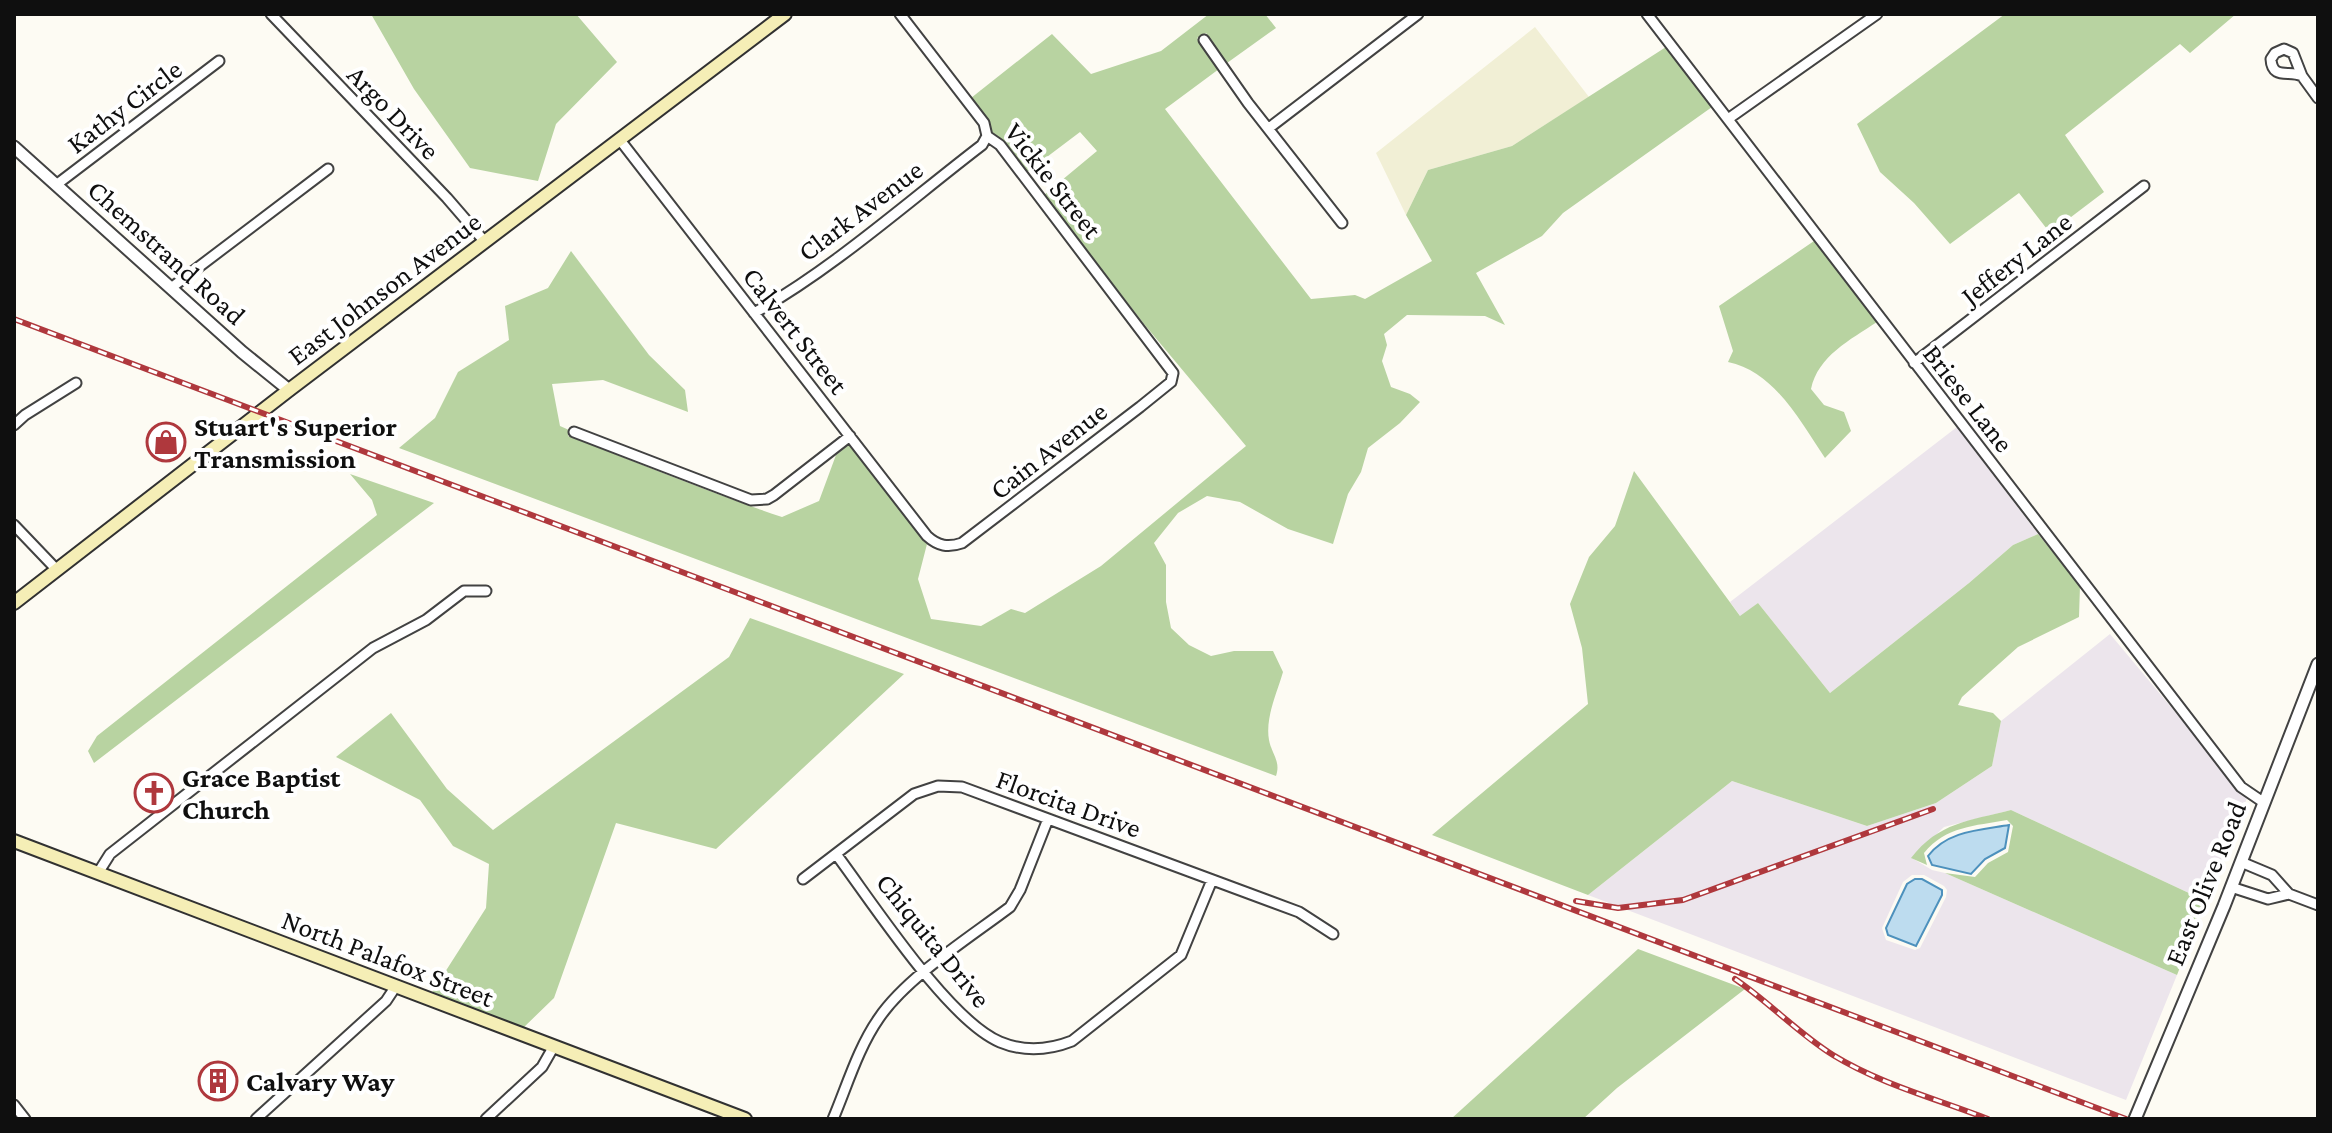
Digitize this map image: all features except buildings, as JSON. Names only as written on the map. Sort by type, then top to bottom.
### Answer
[{"type":"main road","name":"East Johnson Avenue","points":[[14,603],[785,14]]},
{"type":"main road","name":"North Palafox Street","points":[[14,841],[745,1119]]},
{"type":"street","name":"Argo Drive","points":[[271,14],[447,198],[485,242]]},
{"type":"street","name":"Vickie Street","points":[[900,14],[984,123],[987,136],[1000,145],[1173,373]]},
{"type":"street","points":[[1269,128],[1418,14]]},
{"type":"street","name":"Briese Lane","points":[[1647,14],[2241,787],[2263,802]]},
{"type":"street","points":[[1728,119],[1877,14]]},
{"type":"street","points":[[1204,40],[1342,223]]},
{"type":"street","name":"Kathy Circle","points":[[56,185],[219,61]]},
{"type":"street","points":[[2302,76],[2318,98]]},
{"type":"street","name":"Clark Avenue","points":[[754,313],[783,297],[855,243],[982,145],[987,136]]},
{"type":"street","name":"Calvert Street","points":[[620,140],[927,536],[939,545]]},
{"type":"street","name":"Chemstrand Road","points":[[14,147],[289,390]]},
{"type":"street","points":[[171,288],[328,169]]},
{"type":"street","name":"Jeffery Lane","points":[[1914,363],[2144,186]]},
{"type":"street","name":"Cain Avenue","points":[[939,545],[947,547],[962,543],[987,525],[1171,382],[1173,373]]},
{"type":"street","points":[[14,425],[76,383]]},
{"type":"street","points":[[574,432],[751,500],[774,495],[850,436]]},
{"type":"street","points":[[14,525],[57,570]]},
{"type":"street","points":[[98,873],[110,854],[373,648],[426,620],[464,591],[486,591]]},
{"type":"street","name":"East Olive Road","points":[[2135,1119],[2231,887],[2318,664]]},
{"type":"street","name":"Florcita Drive","points":[[803,879],[914,794],[938,786],[962,787],[1308,916],[1333,934]]},
{"type":"street","points":[[833,1119],[868,1035],[879,1017],[925,972],[1010,907],[1020,890],[1048,819]]},
{"type":"street","name":"Chiquita Drive","points":[[836,854],[925,972],[973,1025],[986,1035],[1014,1046],[1059,1046],[1084,1033],[1181,955],[1212,880]]},
{"type":"street","points":[[2241,862],[2272,875],[2289,894],[2318,905]]},
{"type":"street","points":[[2231,887],[2268,899],[2289,894]]},
{"type":"street","points":[[256,1119],[386,1001],[396,986]]},
{"type":"street","points":[[486,1119],[538,1071],[554,1046]]},
{"type":"street","points":[[14,1105],[25,1119]]},
{"type":"shaded area","points":[[1535,27],[1589,97],[1512,146],[1428,170],[1406,215],[1376,153]]},
{"type":"shaded area","points":[[1957,427],[2038,534],[2013,545],[1830,693],[1758,603],[1741,617],[1730,602]]},
{"type":"shaded area","points":[[2110,634],[2247,798],[2206,901],[2011,810],[1944,827],[1912,858],[1932,870],[2177,975],[2126,1100],[1588,895],[1732,781],[1867,826],[1936,803],[1992,766],[2001,721]],"holes":[[[1912,875],[1924,875],[1947,890],[1920,948],[1915,950],[1886,940],[1882,928],[1903,882]]]},
{"type":"green space","points":[[371,14],[576,14],[617,62],[556,124],[538,181],[470,168],[414,89]]},
{"type":"green space","points":[[1209,14],[1265,14],[1276,28],[1227,63],[1206,33],[1197,38],[1219,69],[1165,109],[1311,299],[1355,295],[1365,299],[1432,261],[1406,215],[1428,170],[1512,146],[1666,47],[1712,107],[1563,213],[1542,236],[1476,273],[1505,325],[1485,316],[1407,315],[1384,334],[1387,345],[1382,361],[1391,387],[1410,394],[1420,402],[1400,423],[1368,448],[1361,472],[1348,494],[1333,544],[1288,529],[1240,502],[1207,496],[1178,513],[1154,543],[1166,565],[1166,602],[1171,628],[1189,645],[1211,656],[1234,651],[1273,651],[1283,672],[1272,706],[1268,732],[1276,758],[1276,776],[399,448],[435,418],[458,372],[509,340],[505,306],[548,288],[571,251],[649,355],[685,390],[688,412],[603,380],[552,384],[560,426],[569,430],[568,436],[782,517],[819,501],[836,455],[850,444],[927,544],[918,579],[931,619],[981,626],[1011,609],[1025,613],[1101,566],[1246,446],[1144,324],[1044,195],[1097,151],[1080,132],[1027,172],[1005,142],[992,133],[988,120],[971,98],[1052,34],[1091,74],[1161,51]]},
{"type":"green space","points":[[2005,14],[2236,14],[2190,53],[2180,44],[2065,135],[2104,192],[2050,233],[2019,193],[1950,244],[1914,203],[1880,172],[1857,124]]},
{"type":"green space","points":[[1814,241],[1877,322],[1836,350],[1815,377],[1811,389],[1824,405],[1844,412],[1851,431],[1825,458],[1796,414],[1773,387],[1745,367],[1728,362],[1733,351],[1719,306]]},
{"type":"green space","points":[[1634,471],[1740,616],[1758,603],[1830,693],[2013,545],[2038,534],[2080,586],[2079,617],[2018,647],[1962,697],[1958,705],[1993,713],[2001,721],[1992,766],[1936,803],[1867,826],[1732,781],[1588,895],[1432,835],[1588,704],[1582,648],[1570,604],[1589,557],[1615,526]]},
{"type":"green space","points":[[350,474],[434,503],[94,763],[88,751],[97,736],[377,515],[372,500]]},
{"type":"green space","points":[[750,618],[904,674],[716,849],[616,823],[554,998],[522,1029],[431,994],[486,908],[489,864],[453,846],[420,800],[336,757],[391,713],[447,789],[493,830],[729,657]]},
{"type":"green space","points":[[2011,810],[2206,901],[2177,975],[1945,873],[1975,877],[1988,863],[2008,852],[2013,826],[2007,820],[1972,826],[1942,837],[1924,853],[1927,865],[1911,858],[1944,830]]},
{"type":"green space","points":[[1638,949],[1745,989],[1617,1088],[1583,1119],[1451,1119]]},
{"type":"water","points":[[2009,825],[2005,848],[1985,859],[1971,874],[1932,865],[1928,856],[1944,841],[1975,830]]},
{"type":"water","points":[[1922,879],[1942,890],[1916,946],[1888,935],[1886,928],[1907,884]]},
{"type":"railway","points":[[14,319],[2126,1119]]},
{"type":"railway","points":[[1576,901],[1618,908],[1683,900],[1933,809]]},
{"type":"railway","points":[[1735,979],[1820,1047],[1851,1065],[1889,1083],[1988,1119]]},
{"type":"place","name":"Stuart's Superior Transmission","points":[[166,442]]},
{"type":"place","name":"Grace Baptist Church","points":[[154,793]]},
{"type":"place","name":"Calvary Way","points":[[218,1081]]}]
